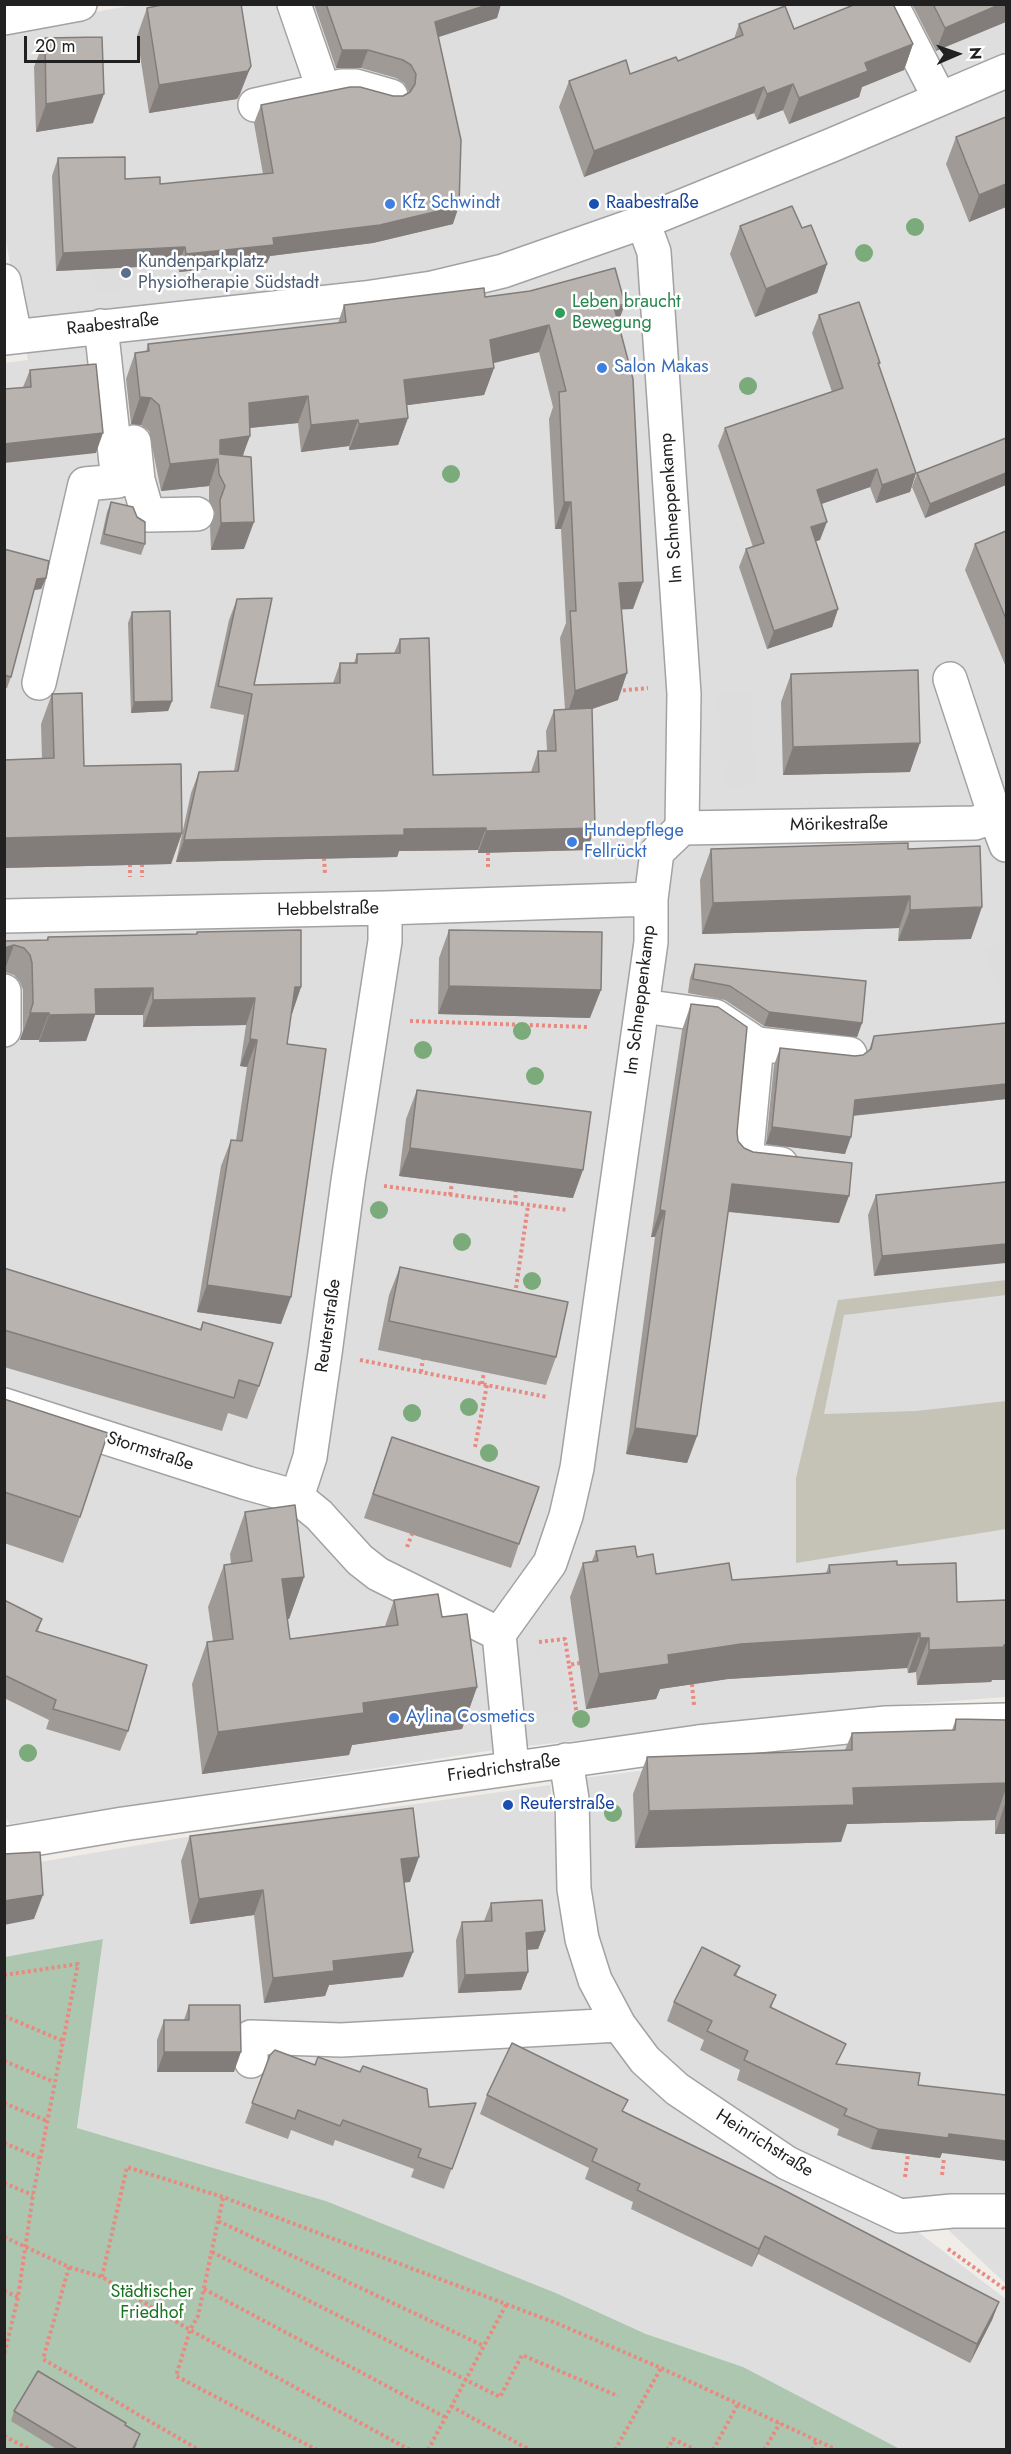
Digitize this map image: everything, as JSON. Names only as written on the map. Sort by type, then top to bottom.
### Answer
[{"type":"street","points":[[4,18],[80,4]]},
{"type":"street","points":[[294,4],[323,88]]},
{"type":"street","points":[[891,4],[940,99]]},
{"type":"street","name":"Raabestraße","points":[[10,337],[365,298],[432,288],[503,271],[643,222],[1006,71]]},
{"type":"street","points":[[255,105],[323,88],[356,86],[391,96]]},
{"type":"street","name":"Im Schneppenkamp","points":[[499,1640],[550,1563],[566,1516],[577,1467],[651,942],[651,899],[657,852],[682,828],[684,694],[654,252],[643,222]]},
{"type":"street","points":[[4,281],[10,337]]},
{"type":"street","points":[[111,325],[138,480],[148,515],[197,514]]},
{"type":"street","points":[[39,683],[85,483],[118,481],[111,325]]},
{"type":"street","name":"Mörikestraße","points":[[950,679],[1001,830]]},
{"type":"street","name":"Mörikestraße","points":[[682,828],[975,824],[1001,830]]},
{"type":"street","name":"Hebbelstraße","points":[[4,916],[385,908],[651,899]]},
{"type":"street","name":"Reuterstraße","points":[[297,1497],[310,1457],[348,1181],[385,941],[385,908]]},
{"type":"street","points":[[4,991],[4,1030]]},
{"type":"street","points":[[642,1006],[715,1016],[757,1044],[850,1054]]},
{"type":"street","points":[[757,1044],[746,1160],[816,1168]]},
{"type":"street","name":"Stormstraße","points":[[4,1405],[247,1484],[297,1497]]},
{"type":"street","points":[[297,1497],[319,1515],[360,1560],[378,1574],[499,1640],[512,1767]]},
{"type":"street","name":"Friedrichstraße","points":[[4,1844],[123,1824],[694,1742],[886,1723],[1006,1720]]},
{"type":"street","name":"Heinrichstraße","points":[[575,1759],[572,1799],[573,1889],[582,1939],[595,1980],[619,2025],[645,2060],[677,2089],[787,2163],[900,2216],[952,2211],[1006,2211]]},
{"type":"street","points":[[251,2061],[251,2037],[341,2040],[619,2025]]},
{"type":"path","points":[[617,691],[655,688]]},
{"type":"path","points":[[373,1020],[587,1027]]},
{"type":"path","points":[[348,1181],[568,1210]]},
{"type":"path","points":[[450,1195],[452,1183]]},
{"type":"path","points":[[515,1204],[516,1191]]},
{"type":"path","points":[[516,1288],[528,1206]]},
{"type":"path","points":[[325,1353],[547,1397]]},
{"type":"path","points":[[421,1372],[423,1359]]},
{"type":"path","points":[[475,1447],[484,1372]]},
{"type":"path","points":[[408,1544],[412,1534]]},
{"type":"path","points":[[499,1640],[565,1639],[569,1665],[575,1759]]},
{"type":"path","points":[[569,1665],[580,1664]]},
{"type":"path","points":[[4,1976],[78,1964],[33,2195],[18,2297],[4,2356]]},
{"type":"path","points":[[4,2016],[63,2041]]},
{"type":"path","points":[[4,2061],[54,2082]]},
{"type":"path","points":[[4,2103],[47,2121]]},
{"type":"path","points":[[4,2143],[40,2158]]},
{"type":"path","points":[[102,2277],[127,2168],[223,2197],[507,2303],[661,2367],[837,2450]]},
{"type":"path","points":[[4,2183],[33,2195]]},
{"type":"path","points":[[223,2197],[198,2316],[190,2330],[176,2376],[317,2450]]},
{"type":"path","points":[[218,2221],[483,2346]]},
{"type":"path","points":[[4,2237],[69,2266],[102,2277],[190,2330],[410,2450]]},
{"type":"path","points":[[946,2247],[1006,2290]]},
{"type":"path","points":[[212,2252],[500,2397],[522,2355],[618,2397]]},
{"type":"path","points":[[69,2266],[43,2359],[199,2450]]},
{"type":"path","points":[[204,2289],[445,2417]]},
{"type":"path","points":[[4,2291],[18,2297]]},
{"type":"path","points":[[428,2450],[507,2303]]},
{"type":"path","points":[[615,2450],[661,2367]]},
{"type":"path","points":[[713,2450],[738,2404]]},
{"type":"path","points":[[451,2406],[530,2450]]},
{"type":"path","points":[[764,2450],[780,2423]]},
{"type":"path","points":[[4,2436],[31,2450]]},
{"type":"path","points":[[666,2450],[673,2439],[696,2450]]},
{"type":"path","points":[[812,2450],[817,2440]]},
{"type":"shaded area","points":[[138,4],[1006,5],[1006,1697],[887,1706],[501,1749],[10,1824],[5,1818],[4,363],[28,360],[5,236],[5,29]]},
{"type":"shaded area","points":[[87,30],[91,64],[34,65],[31,39]]},
{"type":"shaded area","name":"Kundenparkplatz Physiotherapie Südstadt","points":[[156,258],[158,286],[95,292],[93,260]]},
{"type":"shaded area","points":[[750,692],[756,785],[724,787],[717,694]]},
{"type":"shaded area","points":[[1006,942],[1006,1009],[985,950]]},
{"type":"shaded area","points":[[1006,1280],[1006,1529],[796,1563],[796,1478],[838,1300]]},
{"type":"shaded area","points":[[1006,1295],[1006,1401],[916,1411],[824,1414],[844,1315]]},
{"type":"shaded area","points":[[560,1643],[570,1709],[542,1715],[537,1644]]},
{"type":"shaded area","points":[[887,1740],[1006,1740],[1006,2284],[928,2211],[791,2153],[681,2077],[639,2030],[607,1979],[594,1936],[574,1779]]},
{"type":"shaded area","points":[[550,1785],[563,1891],[617,2035],[914,2229],[1006,2299],[1006,2449],[900,2449],[743,2368],[646,2334],[556,2293],[326,2201],[77,2128],[103,1939],[5,1958],[5,1868],[216,1832]]},
{"type":"green space","name":"Städtischer Friedhof","points":[[103,1939],[77,2128],[326,2201],[556,2293],[646,2334],[743,2367],[900,2449],[5,2450],[5,1957]]},
{"type":"building","points":[[166,4],[241,4],[251,66],[248,71],[159,85],[147,8]]},
{"type":"building","points":[[326,4],[490,4],[435,22],[461,140],[459,206],[380,225],[273,238],[274,245],[186,254],[185,247],[63,253],[58,158],[125,157],[125,179],[160,177],[160,184],[273,173],[261,105],[350,87],[360,87],[393,96],[403,96],[410,92],[415,84],[416,74],[411,65],[403,60],[368,50],[342,50]]},
{"type":"building","points":[[856,4],[893,4],[913,44],[865,63],[868,71],[799,98],[793,84],[767,94],[764,87],[594,151],[569,81],[626,60],[630,74],[676,57],[678,61],[743,35],[739,24],[785,6],[794,29]]},
{"type":"building","points":[[933,4],[1001,4],[945,28]]},
{"type":"building","points":[[102,37],[104,94],[46,104],[45,38]]},
{"type":"building","points":[[1006,117],[1006,184],[979,195],[956,137]]},
{"type":"building","points":[[792,206],[802,228],[811,225],[827,264],[766,289],[740,226]]},
{"type":"building","points":[[615,268],[625,304],[614,307],[633,379],[643,582],[619,583],[627,673],[575,691],[570,611],[576,611],[571,502],[564,502],[559,392],[566,391],[549,325],[490,340],[494,368],[404,380],[408,418],[359,424],[358,420],[311,425],[308,396],[249,403],[250,436],[220,440],[220,454],[251,457],[254,522],[221,523],[220,500],[225,486],[219,474],[218,459],[170,464],[159,405],[151,398],[140,397],[135,353],[149,351],[148,344],[346,322],[344,305],[484,288],[485,297],[530,291]]},
{"type":"building","points":[[859,302],[916,473],[882,485],[877,469],[817,490],[827,522],[811,527],[838,609],[774,631],[746,549],[764,543],[725,428],[843,388],[819,315]]},
{"type":"building","points":[[96,364],[103,433],[4,444],[4,389],[31,387],[30,370]]},
{"type":"building","points":[[1006,438],[1006,473],[930,504],[917,473]]},
{"type":"building","points":[[111,502],[133,507],[137,517],[145,522],[145,544],[104,534]]},
{"type":"building","points":[[1006,531],[1006,619],[975,544]]},
{"type":"building","points":[[4,549],[49,561],[46,578],[37,579],[11,677],[4,675]]},
{"type":"building","points":[[272,598],[254,685],[340,683],[340,663],[357,663],[357,654],[400,653],[400,639],[429,638],[433,775],[539,772],[538,751],[556,751],[554,710],[592,708],[595,828],[486,831],[486,828],[404,829],[404,835],[184,840],[199,772],[238,771],[252,694],[218,686],[237,599]]},
{"type":"building","points":[[170,611],[172,701],[134,702],[132,612]]},
{"type":"building","points":[[918,670],[920,743],[793,747],[791,674]]},
{"type":"building","points":[[82,693],[84,766],[181,764],[182,833],[4,838],[4,760],[54,758],[52,694]]},
{"type":"building","points":[[908,843],[908,849],[980,846],[982,907],[910,910],[910,896],[713,903],[711,849]]},
{"type":"building","points":[[301,930],[301,987],[295,987],[287,1044],[326,1049],[291,1297],[207,1285],[231,1140],[242,1141],[257,1040],[250,1039],[255,998],[153,1000],[153,988],[95,989],[96,1014],[30,1013],[33,1003],[30,955],[24,948],[14,945],[4,948],[4,941],[48,940],[48,937]]},
{"type":"building","points":[[449,930],[602,932],[601,990],[449,986]]},
{"type":"building","points":[[695,964],[866,981],[862,1023],[769,1012],[730,986],[693,979]]},
{"type":"building","points":[[691,1004],[718,1007],[747,1027],[737,1132],[738,1141],[744,1148],[753,1152],[852,1163],[849,1196],[732,1184],[697,1436],[635,1428],[665,1211],[660,1210]]},
{"type":"building","points":[[1006,1023],[1006,1084],[855,1100],[851,1137],[772,1127],[780,1048],[855,1056],[863,1055],[871,1049],[874,1036]]},
{"type":"building","points":[[417,1090],[591,1112],[583,1170],[410,1148]]},
{"type":"building","points":[[1006,1182],[1006,1244],[882,1256],[876,1195]]},
{"type":"building","points":[[400,1267],[568,1302],[556,1357],[389,1321]]},
{"type":"building","points":[[4,1268],[201,1330],[203,1322],[273,1343],[259,1386],[239,1380],[234,1398],[4,1330]]},
{"type":"building","points":[[4,1399],[108,1433],[80,1517],[4,1492]]},
{"type":"building","points":[[392,1437],[539,1487],[519,1544],[373,1494]]},
{"type":"building","points":[[295,1505],[304,1577],[282,1579],[290,1639],[398,1625],[394,1600],[438,1594],[442,1617],[467,1614],[477,1687],[363,1703],[364,1713],[218,1732],[207,1642],[233,1639],[224,1565],[252,1561],[245,1512]]},
{"type":"building","points":[[635,1546],[637,1557],[653,1554],[656,1574],[729,1563],[732,1580],[830,1573],[829,1565],[897,1561],[897,1565],[956,1563],[957,1602],[1006,1600],[1006,1645],[1004,1647],[929,1650],[929,1638],[920,1638],[920,1633],[741,1644],[668,1655],[669,1664],[599,1674],[583,1563],[598,1561],[596,1551]]},
{"type":"building","points":[[4,1600],[42,1619],[36,1631],[147,1665],[128,1731],[53,1709],[56,1700],[4,1675]]},
{"type":"building","points":[[956,1719],[1006,1720],[1006,1783],[853,1788],[854,1805],[649,1811],[647,1757],[852,1750],[852,1733],[955,1730]]},
{"type":"building","points":[[413,1808],[419,1857],[401,1859],[413,1952],[333,1961],[334,1971],[273,1978],[263,1890],[199,1899],[190,1836]]},
{"type":"building","points":[[40,1852],[43,1895],[4,1901],[4,1854]]},
{"type":"building","points":[[542,1900],[545,1931],[526,1933],[528,1972],[465,1975],[462,1922],[492,1921],[491,1903]]},
{"type":"building","points":[[702,1947],[740,1966],[734,1975],[776,1995],[770,2007],[846,2044],[836,2064],[920,2073],[918,2085],[1006,2095],[1006,2141],[949,2134],[948,2138],[878,2129],[844,2115],[847,2109],[744,2060],[748,2051],[707,2031],[712,2021],[674,2002]]},
{"type":"building","points":[[189,2005],[240,2005],[241,2052],[164,2052],[164,2020],[189,2020]]},
{"type":"building","points":[[512,2043],[628,2100],[622,2111],[778,2187],[999,2302],[977,2344],[765,2236],[759,2249],[637,2190],[640,2184],[592,2161],[597,2149],[487,2095]]},
{"type":"building","points":[[275,2050],[315,2065],[318,2057],[360,2072],[363,2066],[427,2089],[429,2107],[476,2103],[452,2169],[418,2157],[421,2149],[343,2120],[340,2126],[298,2110],[295,2119],[252,2103],[270,2055]]},
{"type":"building","points":[[38,2371],[126,2423],[125,2425],[140,2434],[132,2450],[79,2450],[14,2411]]},
{"type":"place","name":"Kfz Schwindt","points":[[390,204]]},
{"type":"place","name":"Raabestraße","points":[[594,204]]},
{"type":"place","name":"Kundenparkplatz Physiotherapie Südstadt","points":[[126,273]]},
{"type":"place","name":"Leben braucht Bewegung","points":[[560,313]]},
{"type":"place","name":"Salon Makas","points":[[602,368]]},
{"type":"place","name":"Hundepflege Fellrückt","points":[[572,842]]},
{"type":"place","name":"Aylina Cosmetics","points":[[394,1718]]},
{"type":"place","name":"Reuterstraße","points":[[508,1805]]}]
